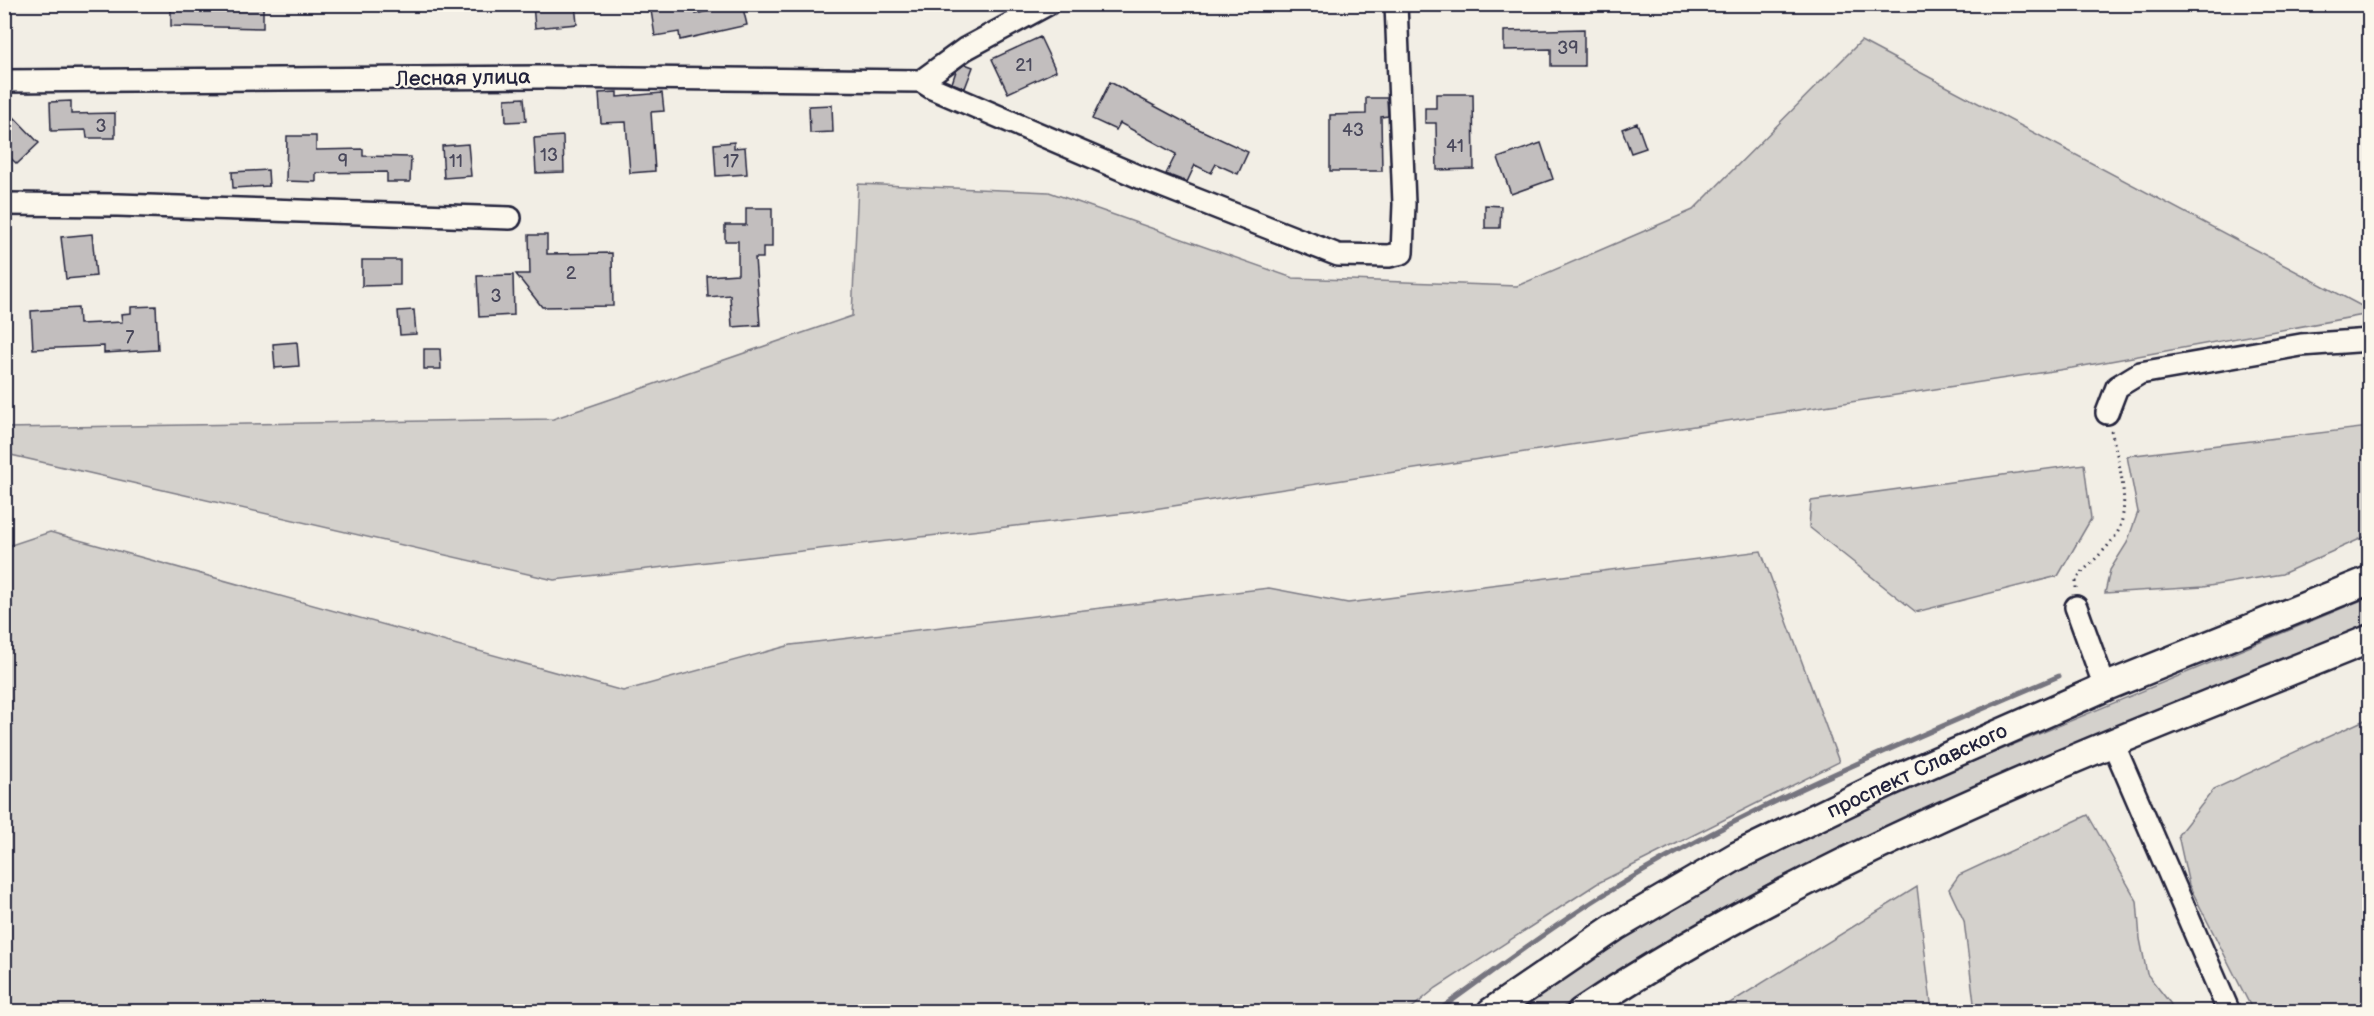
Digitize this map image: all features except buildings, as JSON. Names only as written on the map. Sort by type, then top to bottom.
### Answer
[{"type":"main road","name":"проспект Славского","points":[[1491,1011],[1615,927],[1737,856],[1887,783],[2105,687],[2370,580]]},
{"type":"main road","points":[[1581,1011],[1640,972],[1784,892],[1910,831],[2113,743],[2370,639]]},
{"type":"street","points":[[1048,4],[965,49],[921,81],[932,88],[1144,179],[1338,255],[1389,256],[1402,253],[1404,204],[1396,4]]},
{"type":"street","name":"Лесная улица","points":[[4,81],[542,77],[921,81]]},
{"type":"street","points":[[4,204],[118,204],[510,218]]},
{"type":"street","points":[[2107,414],[2117,387],[2140,373],[2301,345],[2370,340]]},
{"type":"street","points":[[2076,607],[2105,687]]},
{"type":"street","points":[[2113,743],[2229,1011]]},
{"type":"path","points":[[2076,607],[2076,579],[2114,538],[2124,520],[2121,472],[2107,414]]},
{"type":"shaded area","points":[[1861,41],[2369,310],[2369,314],[2072,368],[1134,512],[554,580],[11,455],[5,449],[5,428],[553,419],[852,316],[858,184],[1049,192],[1293,278],[1517,286],[1693,210]]},
{"type":"shaded area","points":[[2369,427],[2369,535],[2282,574],[2203,587],[2105,593],[2110,570],[2127,543],[2138,512],[2127,456]]},
{"type":"shaded area","points":[[2084,464],[2091,519],[2058,576],[1916,612],[1809,527],[1811,501]]},
{"type":"shaded area","points":[[50,532],[623,691],[791,645],[1269,588],[1348,603],[1761,551],[1839,762],[1598,883],[1436,988],[1408,1011],[5,1011],[5,547]]},
{"type":"shaded area","points":[[2369,597],[2369,625],[1914,814],[1779,878],[1637,959],[1557,1011],[1512,1012],[1626,937],[1765,856],[1904,790]]},
{"type":"shaded area","points":[[2369,718],[2369,1011],[2253,1011],[2189,885],[2178,835],[2214,789]]},
{"type":"shaded area","points":[[2088,815],[2137,901],[2140,939],[2147,974],[2174,1011],[1975,1011],[1964,921],[1949,889],[1959,875]]},
{"type":"shaded area","points":[[1917,887],[1932,1011],[1717,1011]]},
{"type":"waterway","points":[[1436,1012],[1579,910],[1655,864],[1825,778],[2059,676]]}]
